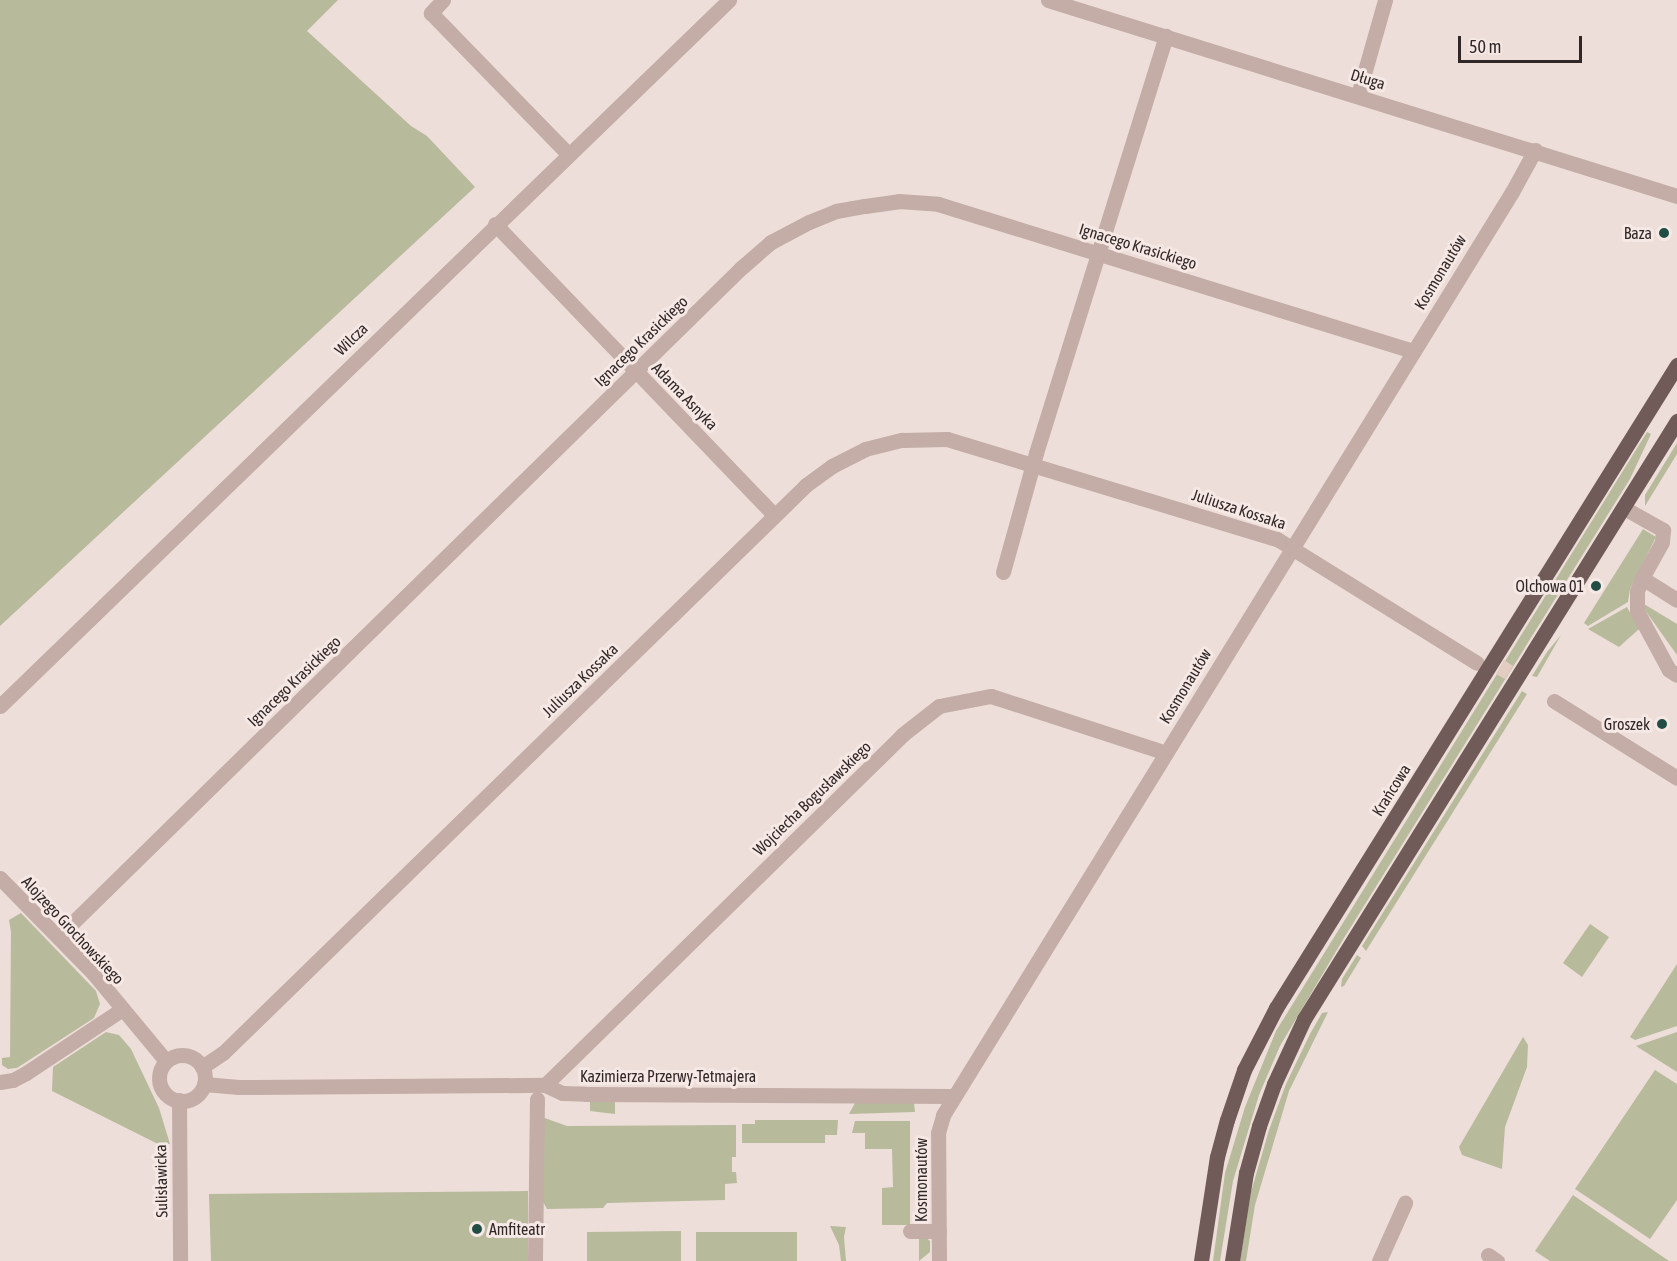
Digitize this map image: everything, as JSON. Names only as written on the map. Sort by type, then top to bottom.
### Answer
[{"type":"main road","name":"Krańcowa","points":[[1201,1261],[1217,1157],[1227,1120],[1244,1070],[1276,1008],[1677,365]]},
{"type":"main road","points":[[1232,1261],[1246,1173],[1259,1126],[1296,1036],[1677,421]]},
{"type":"street","points":[[443,0],[431,13],[568,154]]},
{"type":"street","name":"Wilcza","points":[[0,706],[495,224],[729,0]]},
{"type":"street","name":"Długa","points":[[1047,0],[1677,196]]},
{"type":"street","points":[[1358,95],[1384,0]]},
{"type":"street","points":[[1003,572],[1033,464],[1166,36]]},
{"type":"street","name":"Kosmonautów","points":[[939,1261],[938,1133],[943,1114],[1512,192],[1535,150]]},
{"type":"street","name":"Ignacego Krasickiego","points":[[58,937],[636,371],[771,242],[836,211],[899,201],[938,204],[1414,351]]},
{"type":"street","name":"Adama Asnyka","points":[[495,224],[774,516]]},
{"type":"street","name":"Juliusza Kossaka","points":[[202,1067],[223,1053],[806,485],[832,466],[865,449],[902,440],[947,439],[1277,539],[1478,663]]},
{"type":"street","points":[[1624,508],[1664,533],[1662,542],[1637,591],[1637,611],[1670,670],[1677,675]]},
{"type":"street","points":[[1642,578],[1677,600]]},
{"type":"street","name":"Wojciecha Bogusławskiego","points":[[545,1085],[902,735],[939,706],[991,696],[1166,753]]},
{"type":"street","points":[[1554,701],[1677,778]]},
{"type":"street","name":"Alojzego Grochowskiego","points":[[0,878],[93,973],[121,1010],[166,1061]]},
{"type":"street","points":[[0,1082],[13,1080],[26,1073],[121,1010]]},
{"type":"street","points":[[185,1055],[195,1059],[202,1067],[204,1084],[195,1096],[179,1100],[168,1096],[161,1087],[159,1076],[166,1061],[175,1056],[185,1055]]},
{"type":"street","name":"Kazimierza Przerwy-Tetmajera","points":[[204,1084],[239,1087],[545,1085],[562,1093],[586,1094],[954,1096]]},
{"type":"street","points":[[535,1261],[537,1099]]},
{"type":"street","name":"Sulisławicka","points":[[179,1100],[180,1261]]},
{"type":"street","points":[[1379,1261],[1405,1203]]},
{"type":"street","points":[[910,1231],[939,1231]]},
{"type":"green space","points":[[0,0],[338,0],[307,31],[411,126],[427,136],[475,187],[0,626]]},
{"type":"green space","points":[[1647,432],[1651,434],[1630,479],[1344,938],[1280,1046],[1259,1095],[1233,1181],[1220,1261],[1213,1261],[1225,1173],[1245,1107],[1276,1031]]},
{"type":"green space","points":[[1677,443],[1677,454],[1645,506],[1645,495]]},
{"type":"green space","points":[[1643,529],[1656,537],[1630,589],[1628,602],[1588,626],[1584,623]]},
{"type":"green space","points":[[1644,604],[1677,624],[1677,655],[1642,606]]},
{"type":"green space","points":[[1627,607],[1639,629],[1619,647],[1588,629]]},
{"type":"green space","points":[[1561,635],[1537,677],[1532,676],[1547,652]]},
{"type":"green space","points":[[1522,691],[1527,694],[1366,951],[1362,946]]},
{"type":"green space","points":[[21,913],[96,991],[100,1004],[94,1018],[17,1068],[8,1069],[2,1065],[2,1058],[10,1057],[11,932],[9,920]]},
{"type":"green space","points":[[1590,924],[1609,937],[1582,977],[1563,963]]},
{"type":"green space","points":[[1357,955],[1361,958],[1344,986],[1341,987],[1342,979]]},
{"type":"green space","points":[[1677,964],[1677,1026],[1635,1040],[1630,1037]]},
{"type":"green space","points":[[1328,1012],[1289,1091],[1255,1205],[1246,1261],[1240,1261],[1251,1192],[1269,1130],[1286,1084],[1310,1034],[1322,1013]]},
{"type":"green space","points":[[106,1032],[119,1035],[131,1049],[159,1108],[170,1144],[160,1145],[52,1091],[53,1067]]},
{"type":"green space","points":[[1677,1032],[1677,1072],[1636,1046]]},
{"type":"green space","points":[[1523,1037],[1528,1045],[1527,1067],[1505,1127],[1502,1169],[1462,1155],[1459,1147]]},
{"type":"green space","points":[[1655,1070],[1677,1084],[1677,1200],[1650,1239],[1575,1189]]},
{"type":"green space","points":[[590,1102],[615,1102],[615,1114],[590,1111]]},
{"type":"green space","points":[[855,1103],[914,1103],[915,1112],[849,1114]]},
{"type":"green space","points":[[542,1117],[567,1126],[736,1125],[736,1157],[732,1157],[732,1172],[736,1172],[737,1183],[725,1184],[725,1200],[607,1203],[603,1208],[547,1209],[543,1202]]},
{"type":"green space","points":[[755,1120],[838,1120],[837,1135],[825,1135],[825,1143],[742,1143],[742,1124],[755,1124]]},
{"type":"green space","points":[[855,1121],[910,1121],[910,1225],[882,1225],[882,1188],[893,1187],[892,1149],[865,1149],[865,1133],[852,1133]]},
{"type":"green space","points":[[528,1191],[528,1261],[211,1261],[209,1194]]},
{"type":"green space","points":[[1573,1195],[1669,1261],[1550,1261],[1535,1251]]},
{"type":"green space","points":[[830,1226],[846,1227],[844,1237],[846,1261],[841,1261],[839,1245]]},
{"type":"green space","points":[[681,1231],[681,1261],[587,1261],[587,1232]]},
{"type":"green space","points":[[696,1232],[797,1232],[797,1261],[696,1261]]},
{"type":"green space","points":[[925,1237],[930,1241],[930,1252],[919,1261],[919,1238]]},
{"type":"shaded area","points":[[1504,660],[1513,666],[1505,679],[1496,674]]},
{"type":"place","name":"Baza","points":[[1664,233]]},
{"type":"place","name":"Olchowa 01","points":[[1596,586]]},
{"type":"place","name":"Groszek","points":[[1662,724]]},
{"type":"place","name":"Amfiteatr","points":[[477,1229]]}]
